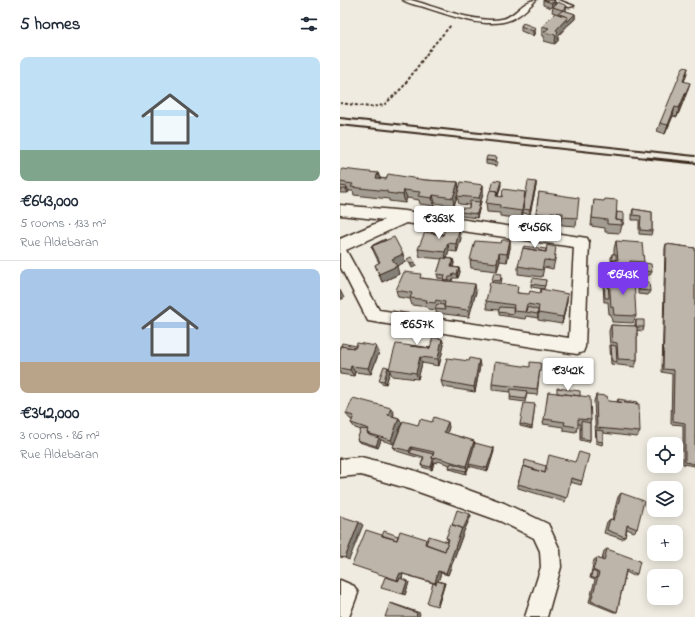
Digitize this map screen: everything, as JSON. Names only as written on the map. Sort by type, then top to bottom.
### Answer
[{"type":"street","points":[[340,210],[404,217],[582,242],[577,346],[374,316],[340,252]]},
{"type":"street","points":[[340,246],[404,217]]},
{"type":"street","points":[[340,468],[361,466],[413,480],[504,513],[541,532],[550,550],[551,567],[536,617]]},
{"type":"street","points":[[340,591],[348,593],[340,613]]},
{"type":"lane","points":[[406,0],[460,15],[483,20],[502,21],[517,15],[533,0]]},
{"type":"lane","points":[[553,0],[571,6]]},
{"type":"path","points":[[340,103],[370,107],[384,105],[403,86],[431,48],[460,15]]},
{"type":"building","points":[[543,0],[553,0],[555,1],[552,3]]},
{"type":"building","points":[[558,2],[567,6],[562,10],[553,7]]},
{"type":"building","points":[[563,10],[575,14],[567,22],[568,17],[558,14]]},
{"type":"building","points":[[555,13],[568,17],[556,30],[558,32],[555,35],[544,32],[549,28],[542,26]]},
{"type":"building","points":[[523,23],[536,28],[533,31],[521,26]]},
{"type":"building","points":[[683,67],[688,68],[683,81],[690,83],[679,108],[675,107],[668,125],[660,123]]},
{"type":"building","points":[[487,156],[497,157],[496,161],[486,160]]},
{"type":"building","points":[[342,169],[378,173],[376,178],[386,179],[388,174],[425,180],[458,182],[453,198],[433,195],[432,198],[418,196],[420,192],[404,190],[403,195],[387,193],[387,191],[351,187],[353,184],[340,182],[340,172]]},
{"type":"building","points":[[494,180],[501,181],[497,195],[497,191],[491,190]]},
{"type":"building","points":[[528,181],[536,182],[530,210],[523,209]]},
{"type":"building","points":[[461,182],[483,185],[479,198],[457,196]]},
{"type":"building","points":[[340,186],[347,187],[346,189],[340,189]]},
{"type":"building","points":[[503,189],[525,192],[522,211],[500,208],[500,205],[486,203],[490,190],[497,191],[496,196],[502,197]]},
{"type":"building","points":[[539,192],[579,198],[577,218],[563,217],[563,213],[551,212],[550,215],[536,213]]},
{"type":"building","points":[[605,199],[617,200],[616,220],[622,221],[622,225],[607,224],[607,220],[592,218],[594,200],[604,201]]},
{"type":"building","points":[[470,201],[480,202],[477,214],[461,212],[462,208],[469,208]]},
{"type":"building","points":[[633,209],[652,212],[652,231],[640,230],[641,216],[633,215]]},
{"type":"building","points":[[617,212],[624,213],[624,221],[616,220]]},
{"type":"building","points":[[550,215],[562,217],[562,220],[550,219]]},
{"type":"building","points":[[445,228],[459,230],[456,244],[448,243],[445,252],[418,249],[425,232],[443,235]]},
{"type":"building","points":[[431,233],[443,234],[443,235]]},
{"type":"building","points":[[394,237],[403,254],[392,259],[397,266],[379,274],[375,265],[380,262],[372,246]]},
{"type":"building","points":[[385,239],[386,240],[372,246],[373,250],[371,246]]},
{"type":"building","points":[[502,240],[510,240],[507,254],[499,253],[497,263],[470,260],[475,241],[501,243]]},
{"type":"building","points":[[616,241],[642,243],[644,262],[630,261],[630,267],[614,266],[613,260],[618,260]]},
{"type":"building","points":[[666,244],[695,248],[695,464],[685,462],[685,423],[673,421],[674,370],[663,369]]},
{"type":"building","points":[[547,245],[556,247],[554,261],[544,260],[542,270],[518,266],[523,248],[546,252]]},
{"type":"building","points":[[524,246],[546,249],[546,252],[523,248]]},
{"type":"building","points":[[612,254],[616,254],[616,260],[613,260],[612,264]]},
{"type":"building","points":[[411,257],[415,262],[410,264],[407,259]]},
{"type":"building","points":[[442,258],[453,259],[451,267],[459,268],[457,274],[453,274],[452,277],[449,277],[448,281],[444,281],[445,275],[437,274]]},
{"type":"building","points":[[644,263],[651,264],[652,272],[644,271]]},
{"type":"building","points":[[404,272],[421,274],[420,278],[475,284],[468,310],[444,307],[445,302],[436,300],[435,303],[426,302],[427,300],[410,298],[412,293],[396,290]]},
{"type":"building","points":[[494,273],[502,274],[500,281],[492,280]]},
{"type":"building","points":[[609,277],[634,279],[636,316],[614,315],[613,307],[611,307]]},
{"type":"building","points":[[533,278],[546,280],[545,286],[531,284]]},
{"type":"building","points":[[604,280],[608,281],[609,298],[605,298]]},
{"type":"building","points":[[490,282],[518,286],[517,293],[529,294],[530,291],[540,293],[541,289],[568,294],[563,317],[538,313],[539,306],[527,304],[525,312],[513,311],[514,305],[486,301]]},
{"type":"building","points":[[639,282],[649,282],[650,291],[639,290]]},
{"type":"building","points":[[437,304],[444,305],[445,310],[435,309]]},
{"type":"building","points":[[500,307],[514,308],[513,314],[498,312]]},
{"type":"building","points":[[527,307],[538,310],[538,314],[526,312]]},
{"type":"building","points":[[636,320],[644,320],[644,327],[636,327]]},
{"type":"building","points":[[611,325],[637,326],[637,360],[618,359],[617,343],[612,342]]},
{"type":"building","points":[[433,337],[442,339],[438,359],[420,357],[416,373],[389,369],[396,344],[430,348]]},
{"type":"building","points":[[342,343],[356,346],[355,348],[341,346]]},
{"type":"building","points":[[357,343],[376,346],[368,368],[351,366],[350,370],[340,368],[340,346],[355,348]]},
{"type":"building","points":[[611,345],[616,346],[617,362],[612,361]]},
{"type":"building","points":[[447,358],[469,361],[470,358],[479,360],[474,387],[441,381]]},
{"type":"building","points":[[495,362],[530,367],[530,362],[541,363],[537,389],[492,384]]},
{"type":"building","points":[[384,366],[388,367],[384,381],[379,380]]},
{"type":"building","points":[[557,388],[580,391],[580,396],[557,393]]},
{"type":"building","points":[[511,389],[527,391],[525,399],[510,397]]},
{"type":"building","points":[[548,392],[590,397],[591,420],[578,419],[578,427],[564,425],[565,422],[544,419]]},
{"type":"building","points":[[596,395],[607,396],[608,401],[639,404],[640,432],[597,428]]},
{"type":"building","points":[[353,398],[391,408],[388,415],[399,418],[391,440],[367,433],[369,429],[351,423],[354,416],[346,414]]},
{"type":"building","points":[[618,399],[637,402],[637,404],[618,402]]},
{"type":"building","points":[[524,403],[535,404],[532,427],[520,424]]},
{"type":"building","points":[[434,417],[448,422],[444,432],[474,441],[466,466],[435,457],[435,459],[432,458],[434,452],[411,447],[409,451],[393,447],[403,421],[418,425],[420,419],[432,422]]},
{"type":"building","points":[[581,421],[590,423],[590,440],[581,438]]},
{"type":"building","points":[[361,429],[368,430],[367,433],[369,435],[379,438],[376,446],[357,440]]},
{"type":"building","points":[[596,430],[603,431],[603,442],[597,441]]},
{"type":"building","points":[[475,443],[494,448],[487,468],[469,464]]},
{"type":"building","points":[[412,449],[433,454],[431,467],[421,465],[424,457],[410,453]]},
{"type":"building","points":[[579,452],[589,455],[582,481],[571,478],[567,498],[518,484],[523,466],[545,473],[549,455],[575,462]]},
{"type":"building","points":[[525,460],[546,466],[545,473],[524,466]]},
{"type":"building","points":[[451,463],[467,468],[466,471],[449,467]]},
{"type":"building","points":[[621,493],[644,501],[637,529],[627,525],[625,537],[607,530],[610,519],[614,520]]},
{"type":"building","points":[[457,510],[470,514],[463,529],[452,525]]},
{"type":"building","points":[[340,516],[359,522],[345,558],[340,557]]},
{"type":"building","points":[[451,524],[462,528],[446,573],[438,571],[435,583],[400,573],[397,580],[352,565],[366,530],[397,540],[400,531],[426,539],[425,544],[445,551],[449,539],[446,538]]},
{"type":"building","points":[[384,531],[398,536],[397,540],[382,536]]},
{"type":"building","points":[[429,536],[448,542],[445,551],[426,544]]},
{"type":"building","points":[[607,549],[640,561],[637,574],[626,570],[617,612],[591,601],[599,573],[593,570],[597,558],[604,561]]},
{"type":"building","points":[[592,571],[597,573],[596,579],[591,577]]},
{"type":"building","points":[[385,577],[399,581],[400,578],[407,581],[403,594],[381,588]]},
{"type":"building","points":[[437,581],[444,583],[437,606],[427,603],[433,583],[436,584]]},
{"type":"building","points":[[390,603],[417,613],[416,617],[385,617]]},
{"type":"railway","points":[[340,118],[695,156]]},
{"type":"railway","points":[[340,125],[656,159]]},
{"type":"railway","points":[[646,158],[695,163]]}]
